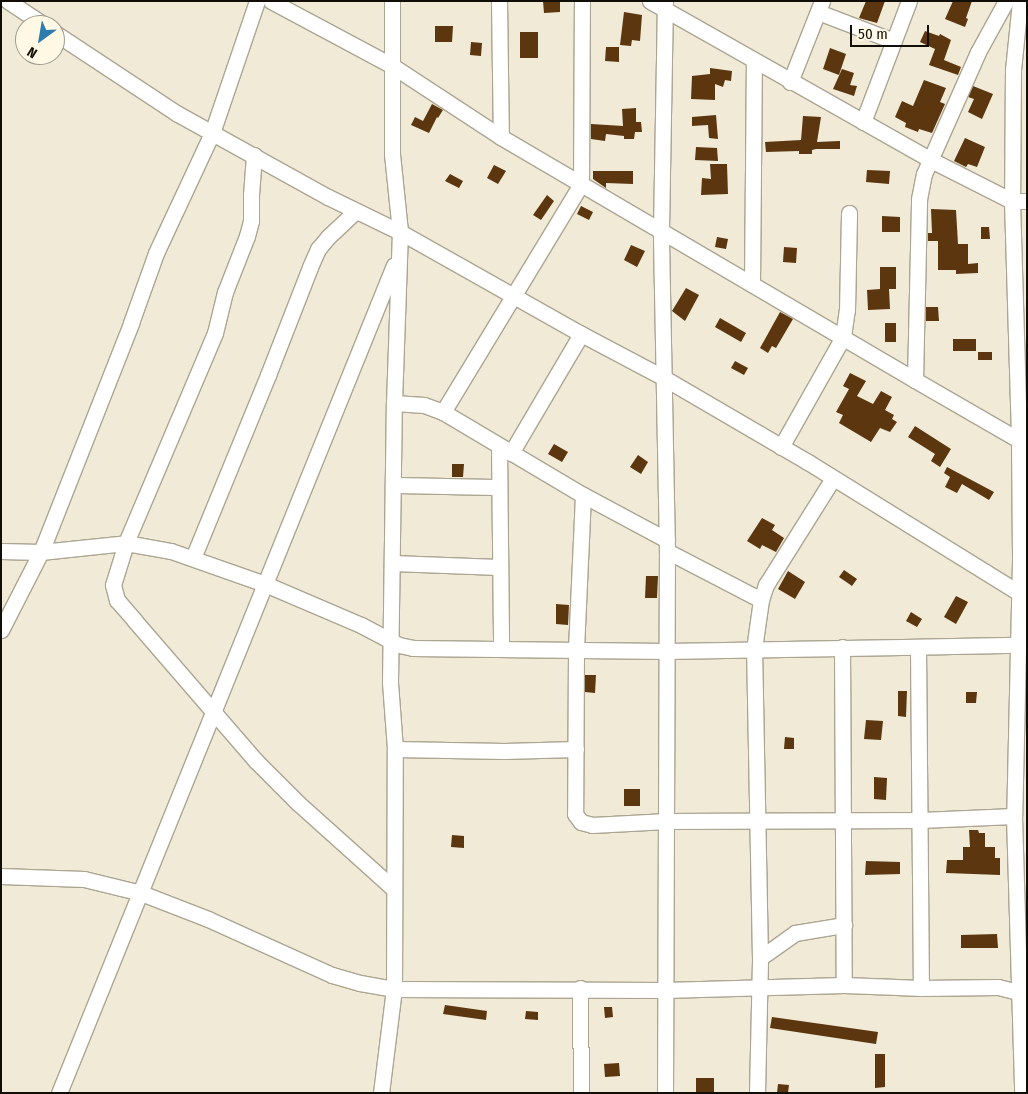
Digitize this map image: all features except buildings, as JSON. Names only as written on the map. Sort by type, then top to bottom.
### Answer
[{"type":"street","points":[[1,630],[41,552],[131,323],[159,246],[212,133],[258,1]]},
{"type":"street","points":[[271,1],[391,65],[501,137],[915,380],[1023,440]]},
{"type":"street","points":[[381,1093],[394,989],[395,749],[390,682],[394,403],[400,232],[393,180],[392,1]]},
{"type":"street","points":[[499,1],[501,137]]},
{"type":"street","points":[[443,412],[581,184],[582,1]]},
{"type":"street","points":[[650,1],[666,6],[754,62],[929,159],[1019,201]]},
{"type":"street","points":[[863,122],[909,1]]},
{"type":"street","points":[[915,380],[919,199],[929,159],[978,52],[1006,1]]},
{"type":"street","points":[[1020,1],[1013,70],[1019,113],[1023,596],[1018,645],[1021,731],[1014,816],[1021,853],[1022,1093]]},
{"type":"street","points":[[9,4],[27,15]]},
{"type":"street","points":[[664,1093],[667,821],[667,546],[661,230],[666,6]]},
{"type":"street","points":[[790,82],[820,6],[894,41]]},
{"type":"street","points":[[65,40],[178,114],[356,211],[400,232],[581,334],[664,378],[833,478],[1023,596]]},
{"type":"street","points":[[752,284],[754,62]]},
{"type":"street","points":[[254,155],[250,195],[252,221],[225,292],[216,328],[200,371],[126,543],[113,585],[118,600],[255,760],[298,803],[394,889]]},
{"type":"street","points":[[192,558],[318,249],[356,211]]},
{"type":"street","points":[[781,447],[843,337],[846,310],[849,213]]},
{"type":"street","points":[[59,1093],[98,991],[141,893],[399,252]]},
{"type":"street","points":[[501,648],[498,487],[505,449],[581,334]]},
{"type":"street","points":[[394,403],[424,405],[443,412],[761,600]]},
{"type":"street","points":[[757,1093],[760,958],[754,649],[761,600],[772,573],[833,478]]},
{"type":"street","points":[[393,485],[498,487]]},
{"type":"street","points":[[583,495],[576,650],[575,814],[581,822],[592,825],[667,821],[920,820],[1014,816]]},
{"type":"street","points":[[1,551],[41,552],[126,543],[151,546],[192,558],[265,584],[361,625],[391,641],[413,648],[666,651],[1018,645]]},
{"type":"street","points":[[392,563],[499,568]]},
{"type":"street","points":[[842,647],[845,819],[844,985]]},
{"type":"street","points":[[918,647],[921,988]]},
{"type":"street","points":[[395,749],[504,751],[576,749]]},
{"type":"street","points":[[1,876],[84,879],[141,893],[208,919],[332,975],[360,984],[394,989],[580,988],[664,990],[844,985],[921,988],[998,987],[1023,993]]},
{"type":"street","points":[[760,958],[795,933],[844,925]]},
{"type":"street","points":[[580,988],[581,1093]]}]
